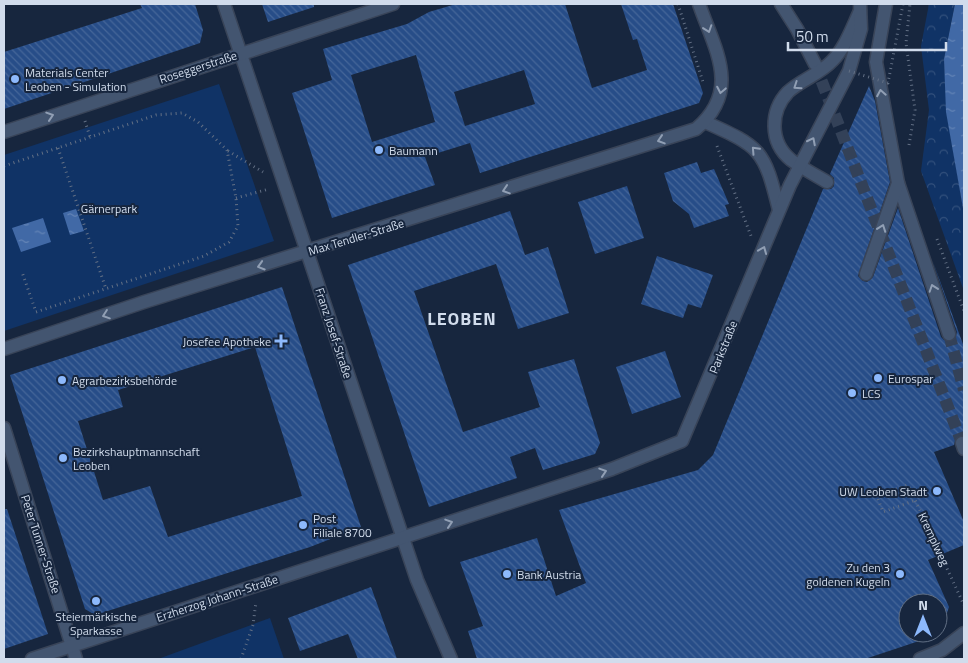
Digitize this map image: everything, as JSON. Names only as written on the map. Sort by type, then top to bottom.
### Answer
[{"type":"street","name":"Franz Josef-Straße","points":[[224,4],[414,572],[451,659]]},
{"type":"street","name":"Roseggerstraße","points":[[4,132],[393,4]]},
{"type":"street","points":[[699,4],[723,82],[719,100],[705,122],[745,140],[758,151],[771,175],[779,210]]},
{"type":"street","points":[[780,4],[797,29],[815,64]]},
{"type":"street","points":[[886,4],[876,62],[898,183],[949,334]]},
{"type":"street","points":[[827,182],[790,159],[777,139],[773,122],[779,103],[789,91],[821,71],[838,54],[860,8]]},
{"type":"street","name":"Parkstraße","points":[[402,537],[612,469],[682,441],[779,210],[849,71],[861,29],[860,8]]},
{"type":"street","name":"Max Tendler-Straße","points":[[4,349],[696,129],[705,122]]},
{"type":"street","points":[[866,274],[898,183]]},
{"type":"street","name":"Peter Tunner-Straße","points":[[4,428],[76,659]]},
{"type":"street","name":"Erzherzog Johann-Straße","points":[[32,659],[402,537]]},
{"type":"street","points":[[920,659],[942,650],[964,633]]},
{"type":"path","points":[[849,71],[888,83],[903,4]]},
{"type":"path","points":[[908,151],[914,110],[906,44],[910,4]]},
{"type":"path","points":[[4,166],[156,115],[182,113],[198,122],[227,150],[284,184]]},
{"type":"path","points":[[58,148],[106,289]]},
{"type":"path","points":[[22,272],[36,312],[204,256],[229,242],[238,226],[236,198],[227,150]]},
{"type":"path","points":[[236,198],[284,184]]},
{"type":"path","points":[[934,233],[964,311]]},
{"type":"path","name":"Kremplweg","points":[[896,489],[908,485],[964,605]]},
{"type":"path","points":[[878,499],[882,512],[916,500]]},
{"type":"path","points":[[240,659],[252,625],[259,585]]},
{"type":"green space","points":[[929,4],[955,4],[944,59],[947,112],[964,214],[964,291],[921,171],[929,110],[921,46]]},
{"type":"green space","name":"Gärnerpark","points":[[219,84],[274,241],[4,331],[4,155]]},
{"type":"green space","points":[[270,618],[284,659],[158,659]]},
{"type":"water","points":[[955,4],[964,4],[964,214],[946,112],[944,59]]},
{"type":"water","points":[[76,209],[84,231],[70,235],[63,213]]},
{"type":"water","points":[[43,218],[51,242],[21,252],[12,228]]},
{"type":"building","points":[[140,4],[195,4],[203,30],[200,43],[4,109],[4,52],[142,8]]},
{"type":"building","points":[[262,4],[314,4],[314,7],[268,22]]},
{"type":"building","points":[[456,4],[565,4],[592,88],[647,70],[637,39],[633,40],[621,4],[673,4],[703,93],[699,103],[480,173],[470,143],[425,157],[435,185],[332,218],[292,93],[332,80],[323,49],[407,24],[429,12]],"holes":[[[416,55],[435,122],[372,142],[351,75]],[[524,70],[535,104],[465,126],[454,92]]]},
{"type":"building","name":"LCS","points":[[869,86],[875,101],[890,182],[858,276],[867,282],[873,277],[898,208],[941,337],[951,342],[955,339],[957,332],[932,259],[964,347],[964,435],[956,437],[954,445],[934,452],[964,522],[964,545],[928,560],[943,593],[898,593],[898,643],[913,643],[865,659],[477,659],[468,631],[483,626],[460,562],[537,538],[556,596],[586,583],[559,510],[698,470],[713,455],[823,189],[831,189],[834,186],[834,178],[830,174]]},
{"type":"building","points":[[697,162],[701,173],[714,169],[729,204],[725,205],[729,216],[694,228],[689,214],[673,201],[664,173]]},
{"type":"building","points":[[627,186],[644,238],[595,254],[578,202]]},
{"type":"building","points":[[510,211],[525,255],[548,247],[569,313],[518,329],[496,264],[414,291],[463,432],[540,407],[528,372],[574,359],[600,443],[595,454],[543,470],[535,448],[510,457],[517,478],[429,507],[348,265]]},
{"type":"building","points":[[657,256],[713,275],[701,308],[688,304],[683,318],[641,304]]},
{"type":"building","points":[[282,287],[361,527],[310,547],[95,615],[85,609],[10,375]],"holes":[[[255,347],[302,496],[168,537],[150,486],[103,500],[78,421],[123,407],[118,390]]]},
{"type":"building","points":[[665,351],[681,397],[632,414],[616,367]]},
{"type":"building","points":[[4,509],[7,509],[48,634],[4,649]]},
{"type":"building","points":[[371,587],[397,659],[358,659],[348,634],[300,651],[288,618]]},
{"type":"tunnel","points":[[815,64],[962,443]]},
{"type":"tunnel","points":[[949,334],[964,390]]},
{"type":"place","name":"Materials Center Leoben - Simulation","points":[[15,79]]},
{"type":"place","name":"Baumann","points":[[379,150]]},
{"type":"place","name":"Josefee Apotheke","points":[[281,341]]},
{"type":"place","name":"Eurospar","points":[[878,378]]},
{"type":"place","name":"Agrarbezirksbehörde","points":[[62,380]]},
{"type":"place","name":"LCS","points":[[852,393]]},
{"type":"place","name":"Bezirkshauptmannschaft Leoben","points":[[63,458]]},
{"type":"place","name":"UW Leoben Stadt","points":[[937,491]]},
{"type":"place","name":"Post Filiale 8700","points":[[303,525]]},
{"type":"place","name":"Bank Austria","points":[[507,574]]},
{"type":"place","name":"Zu den 3 goldenen Kugeln","points":[[900,574]]},
{"type":"place","name":"Steiermärkische Sparkasse","points":[[96,601]]},
{"type":"district","name":"LEOBEN","points":[[462,318]]}]
